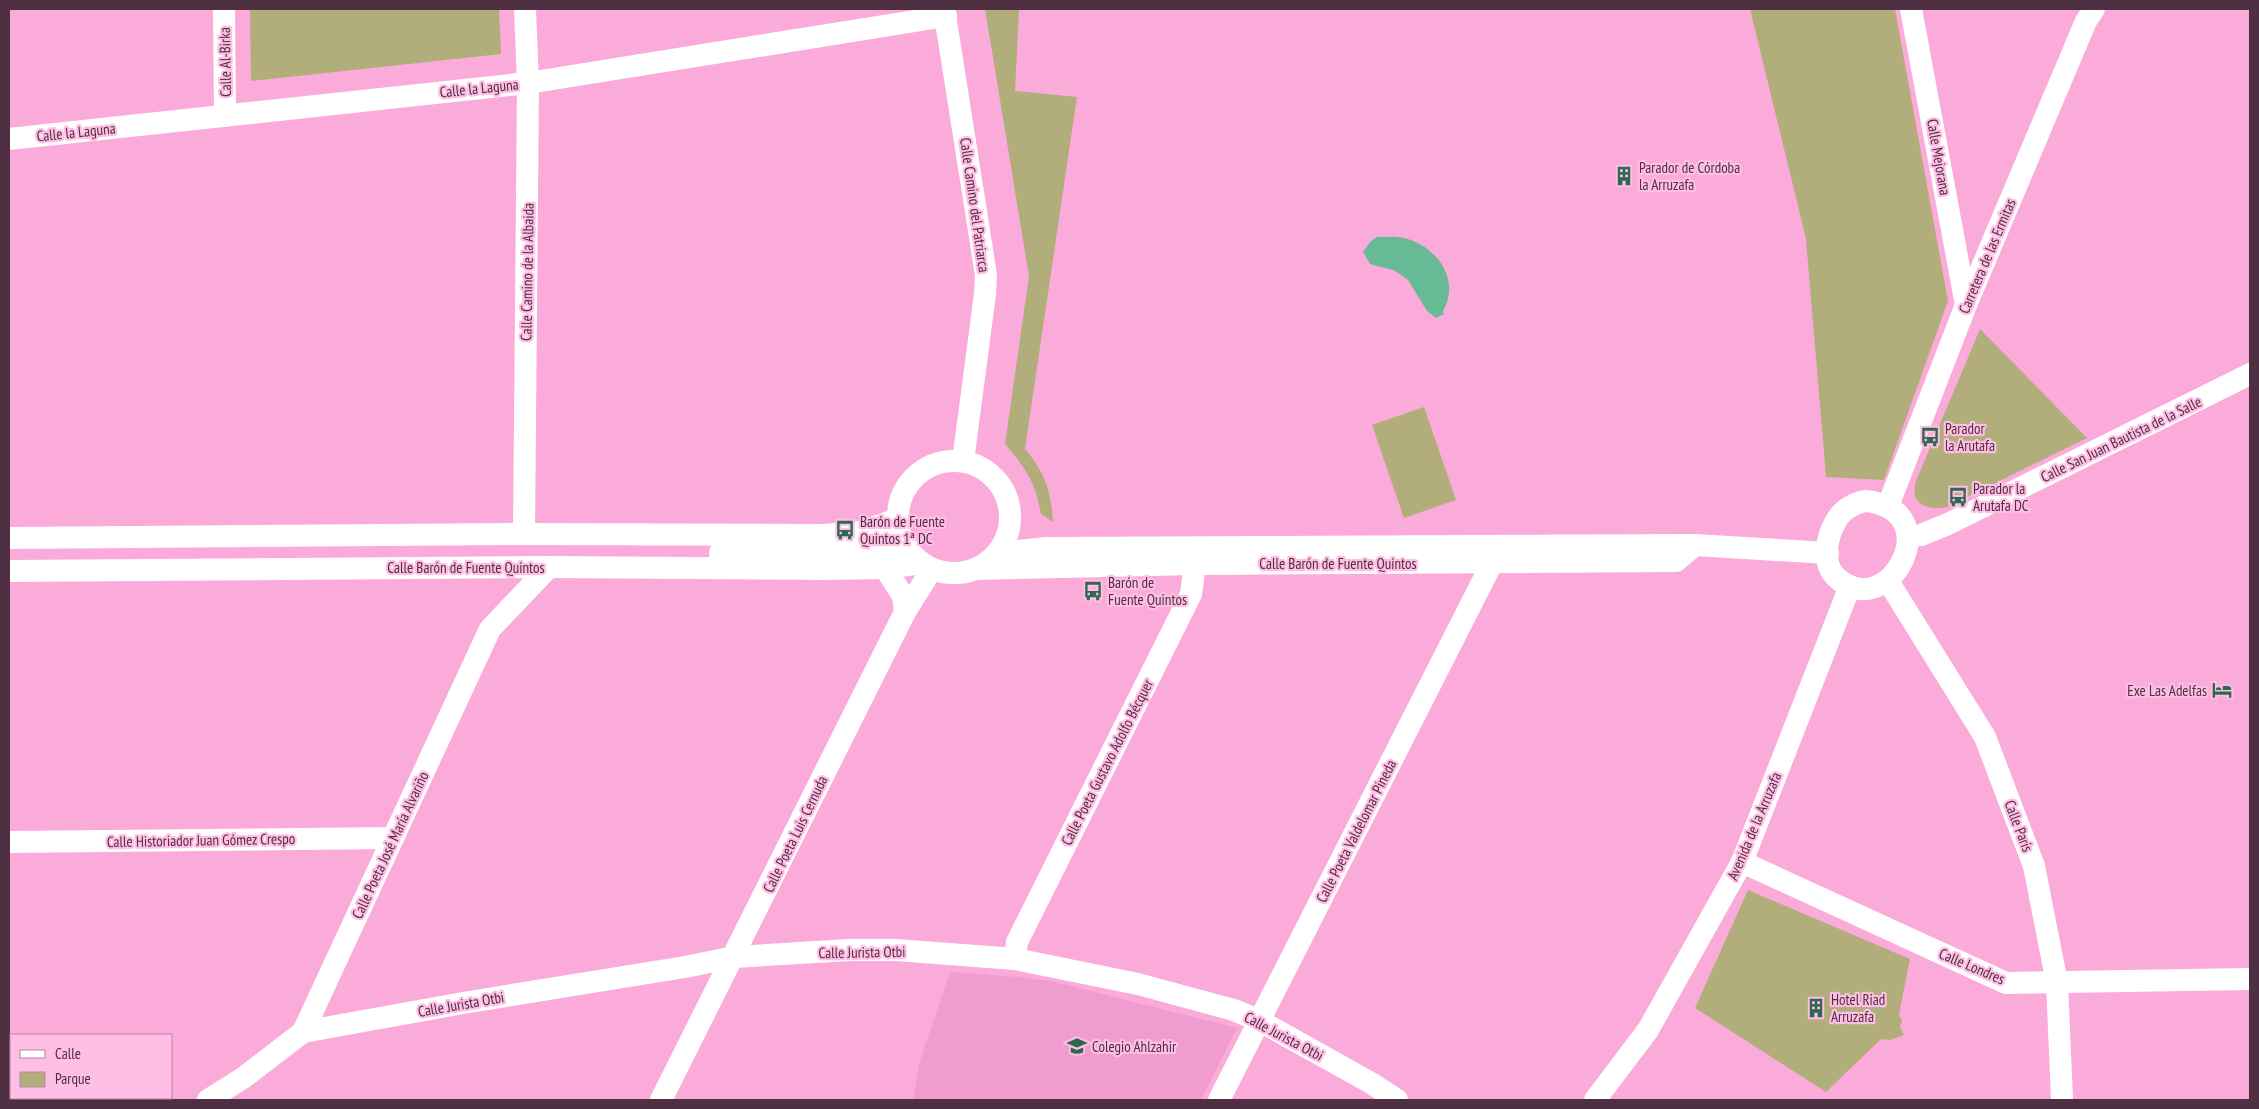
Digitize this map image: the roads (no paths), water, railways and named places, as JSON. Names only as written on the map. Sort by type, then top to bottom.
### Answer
[{"type":"street","name":"Calle Al-Birka","points":[[224,9],[225,116]]},
{"type":"street","name":"Calle Camino de la Albaida","points":[[524,534],[528,83],[525,9]]},
{"type":"street","name":"Calle Mejorana","points":[[1911,9],[1966,305]]},
{"type":"street","name":"Carretera de las Ermitas","points":[[1888,506],[1966,305],[2086,22],[2094,9]]},
{"type":"street","name":"Calle la Laguna","points":[[9,139],[528,83],[945,12]]},
{"type":"street","name":"Calle Camino del Patriarca","points":[[945,12],[986,275],[963,461]]},
{"type":"street","name":"Calle San Juan Bautista de la Salle","points":[[1908,536],[1921,535],[1948,524],[2250,374]]},
{"type":"street","points":[[963,461],[988,472],[1001,486],[1008,502],[1010,521],[1006,538],[998,552],[988,562],[976,569],[961,573],[946,572],[927,566],[906,546],[900,533],[898,519],[900,501],[908,485],[920,472],[936,464],[963,461]]},
{"type":"street","points":[[1866,501],[1888,506],[1899,514],[1905,524],[1908,536],[1907,552],[1900,567],[1888,582],[1876,588],[1862,589],[1850,586],[1834,574],[1829,564],[1828,543],[1832,529],[1845,510],[1856,503],[1866,501]]},
{"type":"street","points":[[9,538],[524,534],[824,535],[860,532],[898,519]]},
{"type":"street","points":[[1010,521],[1047,548]]},
{"type":"street","name":"Calle Barón de Fuente Quintos","points":[[998,552],[1047,548],[1695,545],[1828,553]]},
{"type":"street","name":"Calle Barón de Fuente Quintos","points":[[976,569],[1195,564],[1676,561],[1695,545]]},
{"type":"street","name":"Calle Barón de Fuente Quintos","points":[[9,556],[870,552],[906,546]]},
{"type":"street","name":"Calle Poeta Valdelomar Pineda","points":[[1219,1100],[1492,562]]},
{"type":"street","name":"Calle Poeta Gustavo Adolfo Bécquer","points":[[1015,959],[1017,942],[1191,594],[1195,564]]},
{"type":"street","name":"Calle Barón de Fuente Quintos","points":[[9,571],[549,566],[885,568],[927,566]]},
{"type":"street","name":"Calle Poeta José María Alvariño","points":[[208,1100],[242,1078],[303,1032],[490,629],[549,566]]},
{"type":"street","name":"Calle Poeta Luis Cernuda","points":[[661,1100],[734,957],[927,566]]},
{"type":"street","points":[[885,568],[903,596],[905,612]]},
{"type":"street","name":"Calle París","points":[[1888,582],[1985,737],[2034,866],[2057,983],[2062,1100]]},
{"type":"street","name":"Avenida de la Arruzafa","points":[[1595,1100],[1648,1030],[1742,862],[1850,586]]},
{"type":"street","name":"Calle Historiador Juan Gómez Crespo","points":[[9,842],[393,838]]},
{"type":"street","name":"Calle Londres","points":[[1742,862],[2006,983],[2250,979]]},
{"type":"street","name":"Calle Jurista Otbi","points":[[303,1032],[734,957],[849,950],[896,950],[1015,959],[1138,984],[1234,1010],[1260,1021],[1371,1083],[1397,1100]]},
{"type":"place","name":"Parador de Córdoba la Arruzafa","points":[[1624,176]]},
{"type":"place","name":"Parador la Arutafa","points":[[1930,437]]},
{"type":"place","name":"Parador la Arutafa DC","points":[[1958,497]]},
{"type":"place","name":"Barón de Fuente Quintos 1ª DC","points":[[845,530]]},
{"type":"place","name":"Barón de Fuente Quintos","points":[[1093,591]]},
{"type":"place","name":"Exe Las Adelfas","points":[[2222,690]]},
{"type":"place","name":"Hotel Riad Arruzafa","points":[[1816,1008]]},
{"type":"place","name":"Colegio Ahlzahir","points":[[1077,1046]]}]
